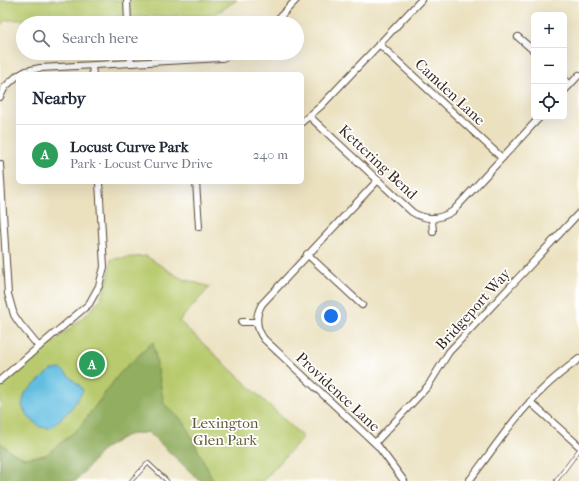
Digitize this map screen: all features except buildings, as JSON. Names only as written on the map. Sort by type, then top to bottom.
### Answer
[{"type":"street","points":[[127,0],[128,16]]},
{"type":"street","points":[[281,16],[296,0]]},
{"type":"street","points":[[304,120],[321,106],[421,0]]},
{"type":"street","points":[[518,37],[531,48]]},
{"type":"street","name":"Camden Lane","points":[[379,44],[502,158]]},
{"type":"street","points":[[131,60],[131,64]]},
{"type":"street","points":[[24,72],[40,68],[93,71],[131,64],[192,60]]},
{"type":"street","points":[[567,88],[579,75]]},
{"type":"street","points":[[0,97],[5,87],[16,78]]},
{"type":"street","points":[[567,82],[570,85]]},
{"type":"street","name":"Kettering Bend","points":[[310,116],[412,212],[425,218],[432,219]]},
{"type":"street","points":[[433,232],[432,219],[446,216],[453,211],[537,120]]},
{"type":"street","points":[[0,164],[8,294],[10,304],[20,324],[39,347]]},
{"type":"street","points":[[242,322],[257,322],[258,313],[262,304],[378,180]]},
{"type":"street","points":[[0,380],[89,304],[100,286],[104,266],[99,184]]},
{"type":"street","points":[[196,184],[199,227]]},
{"type":"street","name":"Bridgeport Way","points":[[375,443],[428,386],[449,352],[579,213]]},
{"type":"street","points":[[308,254],[362,305]]},
{"type":"street","name":"Providence Lane","points":[[257,322],[259,332],[264,339],[375,443],[385,454],[404,481]]},
{"type":"street","points":[[469,481],[530,402],[579,359]]},
{"type":"street","points":[[530,402],[579,446]]},
{"type":"lane","points":[[556,481],[579,450]]},
{"type":"lane","points":[[132,481],[148,463],[168,481]]},
{"type":"green space","points":[[0,0],[237,0],[214,15],[16,16],[16,20],[6,20],[0,26]]},
{"type":"green space","name":"Lexington Glen Park","points":[[146,256],[180,278],[210,287],[179,321],[303,437],[263,481],[206,481],[172,450],[148,432],[127,435],[103,449],[76,481],[0,481],[0,387],[87,314],[100,300],[108,280],[111,259]]},
{"type":"green space","points":[[153,342],[164,404],[184,422],[213,480],[201,481],[148,432],[127,435],[103,449],[76,481],[0,481],[0,442],[10,451],[24,458],[46,455],[78,429],[120,373]]},
{"type":"water","points":[[61,369],[83,390],[73,406],[55,424],[50,428],[40,427],[28,417],[22,406],[25,393],[51,370]]},
{"type":"place","name":"Locust Curve Park","points":[[92,364]]}]
